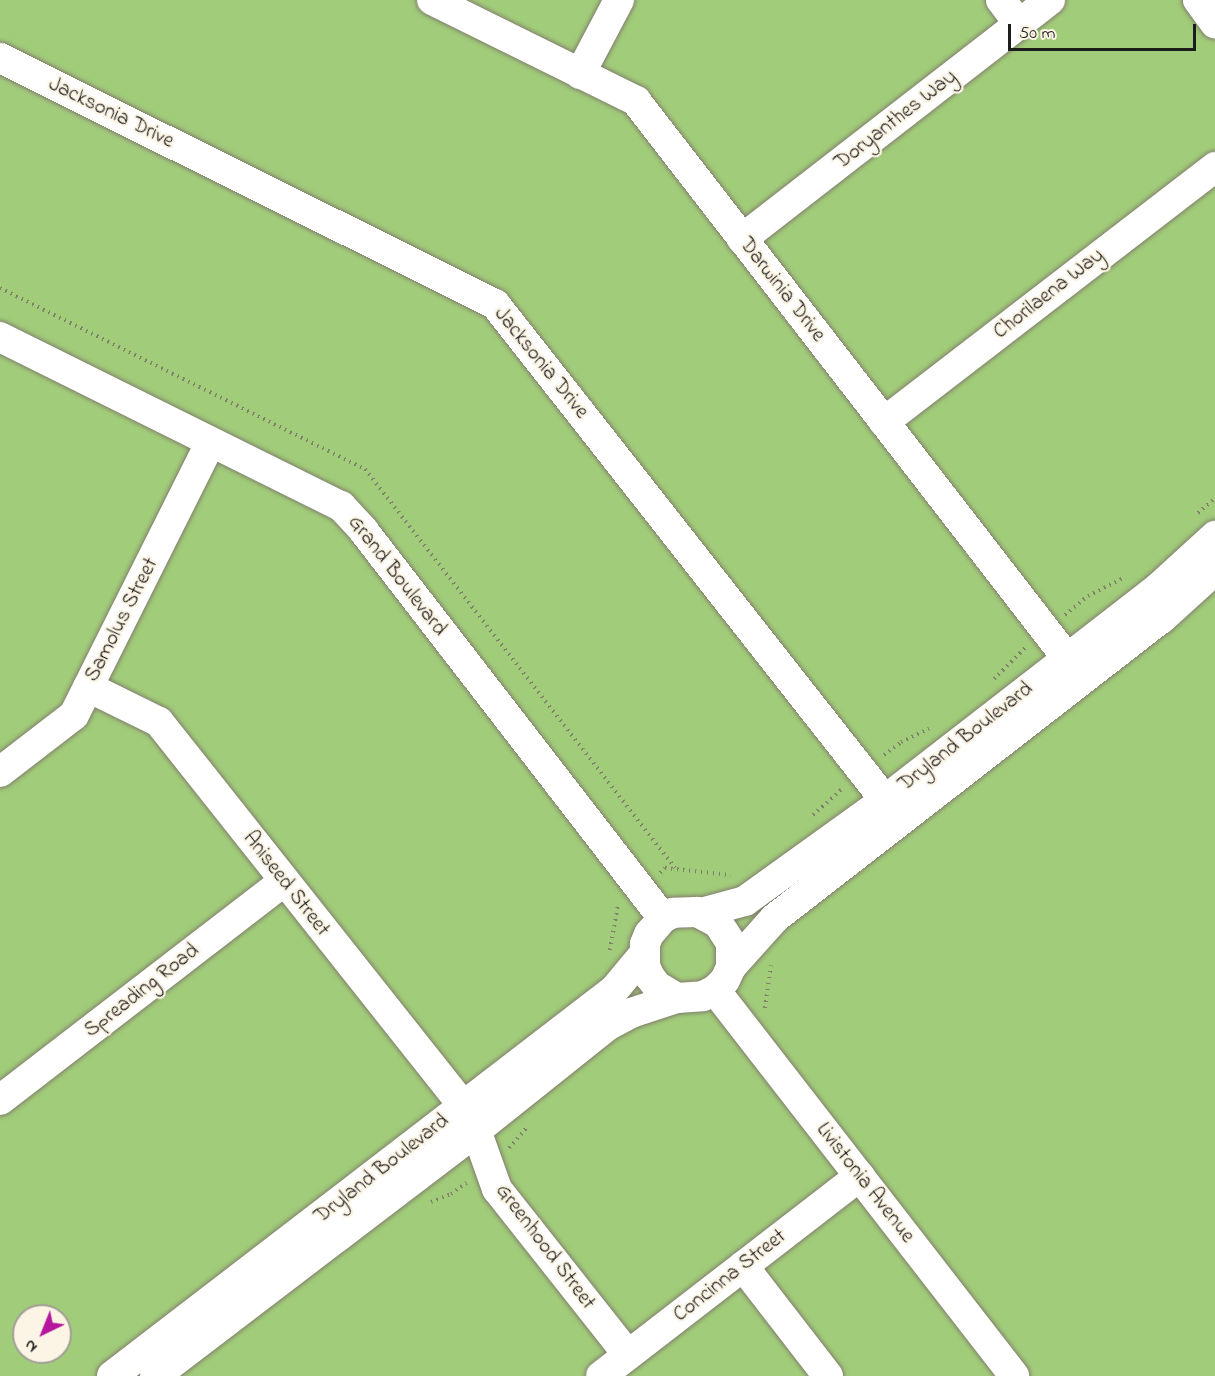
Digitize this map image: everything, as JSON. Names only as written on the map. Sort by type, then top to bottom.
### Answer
[{"type":"street","name":"Darwinia Drive","points":[[432,0],[636,101],[1067,658]]},
{"type":"street","points":[[580,74],[619,0]]},
{"type":"street","points":[[1001,0],[1019,24]]},
{"type":"street","name":"Doryanthes Way","points":[[742,239],[1050,0]]},
{"type":"street","points":[[1198,0],[1215,23]]},
{"type":"street","name":"Jacksonia Drive","points":[[0,58],[495,304],[885,800]]},
{"type":"street","name":"Chorilaena Way","points":[[884,422],[1215,167]]},
{"type":"street","name":"Grand Boulevard","points":[[0,337],[341,506],[363,530],[663,918]]},
{"type":"street","name":"Samolus Street","points":[[0,772],[74,716],[212,442]]},
{"type":"street","name":"Dryland Boulevard","points":[[701,913],[745,901],[885,800],[1157,589],[1206,525]]},
{"type":"street","name":"Dryland Boulevard","points":[[723,978],[775,918],[1161,619],[1215,570]]},
{"type":"street","name":"Aniseed Street","points":[[88,687],[159,722],[470,1118]]},
{"type":"street","name":"Spreading Road","points":[[0,1100],[283,882]]},
{"type":"street","points":[[685,910],[701,913],[718,923],[726,932],[733,955],[723,978],[690,999],[677,998],[657,986],[650,976],[644,954],[649,934],[663,918],[685,910]]},
{"type":"street","name":"Dryland Boulevard","points":[[155,1376],[470,1118],[615,990],[644,954]]},
{"type":"street","name":"Livistonia Avenue","points":[[723,978],[860,1176],[1008,1374]]},
{"type":"street","name":"Dryland Boulevard","points":[[112,1376],[470,1118],[631,1012],[677,998]]},
{"type":"street","name":"Greenhood Street","points":[[470,1118],[497,1189],[628,1355]]},
{"type":"street","name":"Concinna Street","points":[[601,1376],[860,1176]]},
{"type":"street","points":[[743,1266],[828,1376]]},
{"type":"path","points":[[1206,525],[1215,498]]},
{"type":"path","points":[[1088,596],[1126,577]]},
{"type":"green space","points":[[0,0],[1215,0],[1215,1376],[0,1376]]}]
